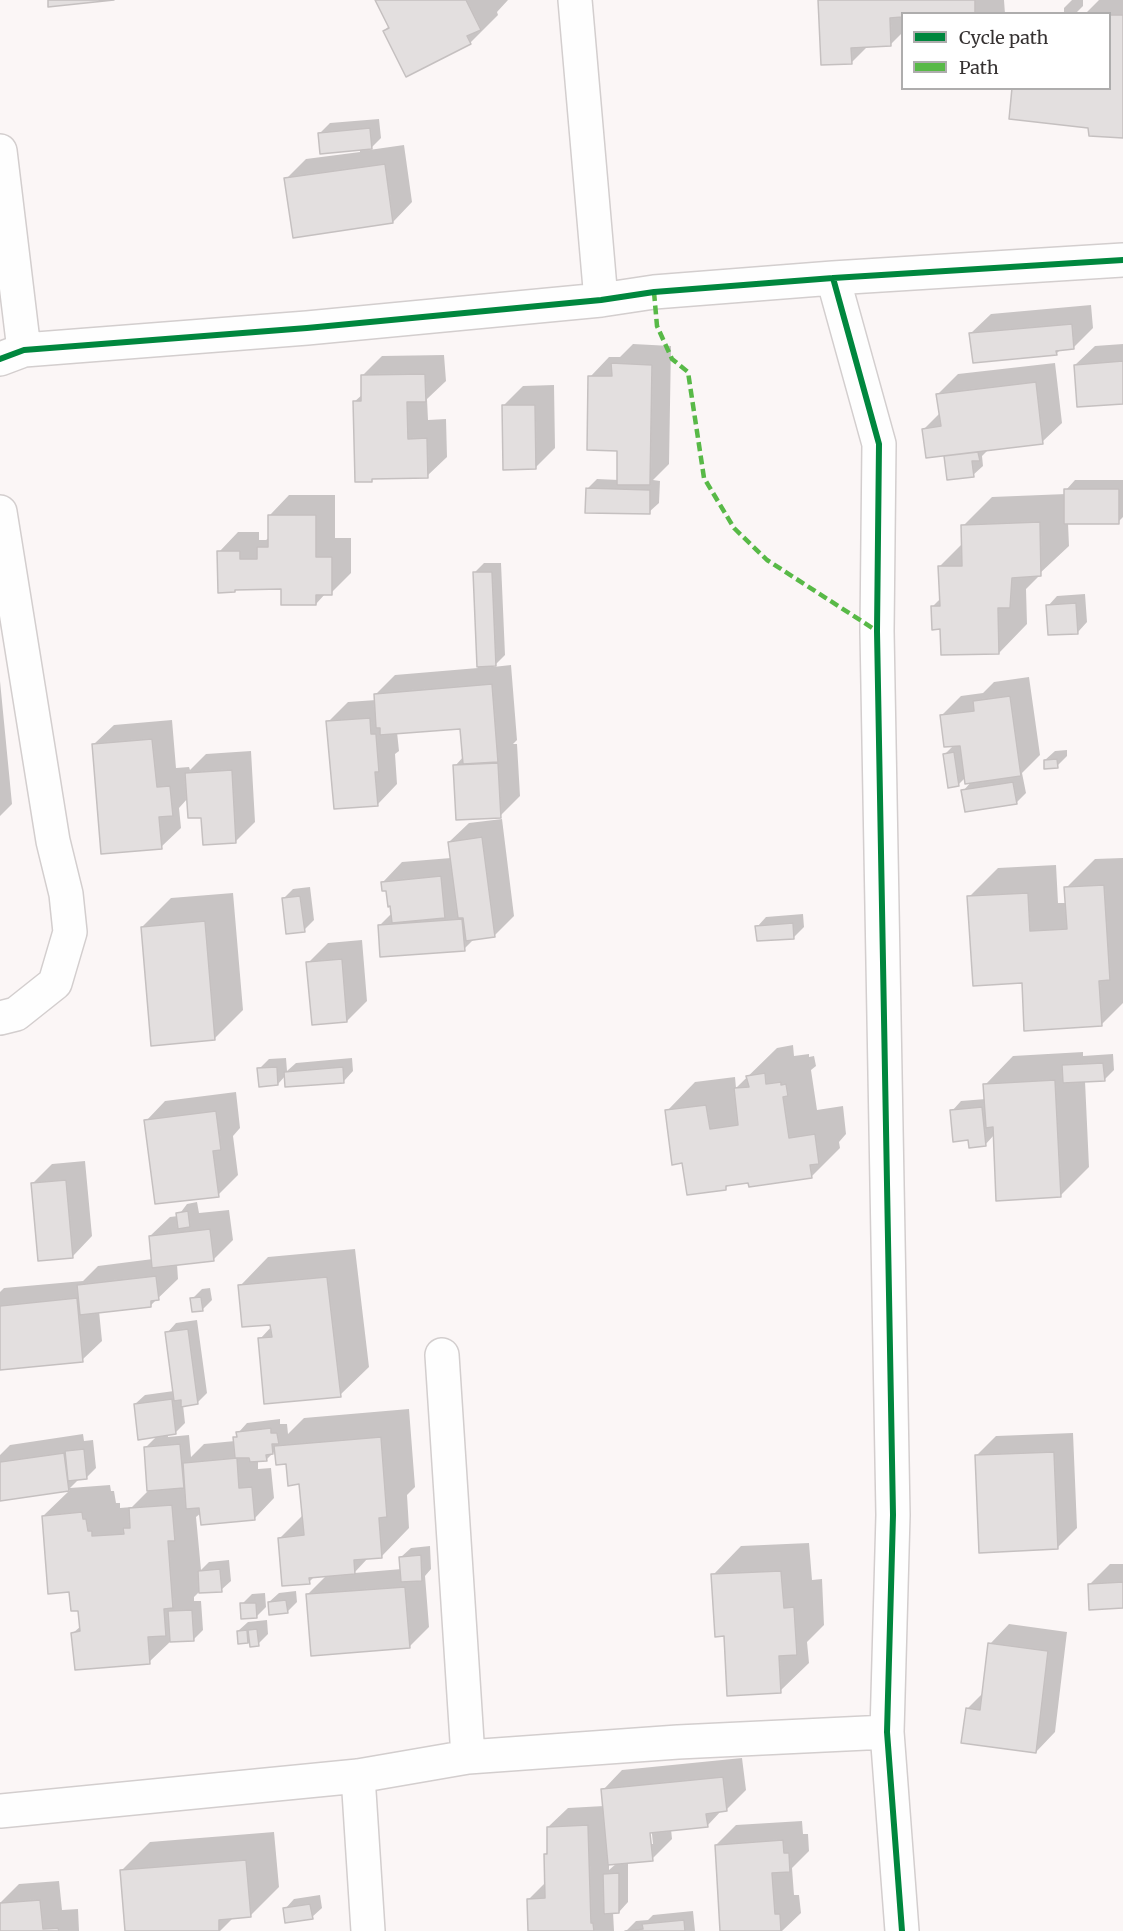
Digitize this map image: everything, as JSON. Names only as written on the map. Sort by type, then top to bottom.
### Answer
[{"type":"street","points":[[575,0],[602,300]]},
{"type":"street","points":[[0,151],[12,354],[602,300],[654,292],[1123,260]]},
{"type":"street","points":[[834,278],[879,444],[878,655],[893,1515],[887,1732],[902,1931]]},
{"type":"street","points":[[0,512],[53,841],[66,894],[70,932],[55,983],[16,1014],[0,1018]]},
{"type":"street","points":[[442,1355],[468,1757]]},
{"type":"street","points":[[0,1811],[358,1776],[468,1757],[678,1742],[887,1732]]},
{"type":"street","points":[[358,1776],[368,1931]]},
{"type":"building","points":[[48,0],[114,0],[48,7]]},
{"type":"building","points":[[375,0],[466,0],[481,30],[467,36],[471,44],[406,77],[383,31],[389,28]]},
{"type":"building","points":[[818,0],[975,0],[975,12],[901,12],[901,17],[890,18],[891,46],[851,48],[852,64],[821,65]]},
{"type":"building","points":[[1111,15],[1123,15],[1123,138],[1089,136],[1088,128],[1009,119],[1012,90],[1111,90]]},
{"type":"building","points":[[370,128],[372,149],[320,154],[318,133]]},
{"type":"building","points":[[385,164],[393,223],[293,238],[284,178]]},
{"type":"building","points":[[1072,324],[1074,349],[1056,351],[1057,355],[973,363],[969,333]]},
{"type":"building","points":[[1123,361],[1123,404],[1077,407],[1074,365]]},
{"type":"building","points":[[611,363],[652,365],[650,485],[617,485],[617,451],[587,450],[588,376],[612,376]]},
{"type":"building","points":[[425,374],[426,402],[407,402],[408,439],[427,438],[428,478],[372,479],[372,482],[355,482],[353,401],[361,401],[361,375]]},
{"type":"building","points":[[1036,382],[1043,444],[926,458],[922,429],[941,426],[936,394]]},
{"type":"building","points":[[502,405],[535,405],[536,469],[503,470]]},
{"type":"building","points":[[978,452],[980,461],[972,461],[974,477],[947,480],[944,456]]},
{"type":"building","points":[[586,488],[650,490],[650,514],[585,513]]},
{"type":"building","points":[[1064,489],[1119,489],[1119,524],[1064,524]]},
{"type":"building","points":[[268,515],[316,515],[316,557],[332,557],[332,595],[316,595],[316,605],[281,605],[281,589],[235,590],[235,592],[218,593],[217,551],[240,551],[240,559],[257,559],[257,547],[268,547]]},
{"type":"building","points":[[1040,522],[1041,576],[1012,578],[1010,608],[998,608],[999,654],[941,655],[940,629],[932,630],[931,606],[940,606],[938,566],[962,566],[961,525]]},
{"type":"building","points":[[473,572],[492,572],[496,666],[477,667]]},
{"type":"building","points":[[1076,603],[1078,634],[1048,635],[1046,605]]},
{"type":"building","points":[[492,684],[498,762],[463,764],[460,729],[380,735],[380,728],[376,728],[374,694]]},
{"type":"building","points":[[1010,696],[1021,776],[965,784],[960,746],[944,747],[940,715],[974,711],[973,701]]},
{"type":"building","points":[[370,718],[371,734],[376,734],[379,772],[375,772],[378,806],[334,809],[326,721]]},
{"type":"building","points":[[152,739],[157,787],[170,786],[173,816],[159,817],[162,849],[101,854],[92,744]]},
{"type":"building","points":[[954,752],[959,786],[948,788],[943,754]]},
{"type":"building","points":[[1057,759],[1058,768],[1044,769],[1044,760]]},
{"type":"building","points":[[498,763],[501,818],[456,820],[453,765]]},
{"type":"building","points":[[232,770],[236,843],[203,845],[201,818],[188,818],[185,773]]},
{"type":"building","points":[[1013,782],[1017,804],[965,812],[961,790]]},
{"type":"building","points":[[482,837],[495,937],[466,941],[463,918],[458,918],[448,842]]},
{"type":"building","points":[[441,876],[445,918],[392,923],[386,891],[382,891],[381,882]]},
{"type":"building","points":[[1104,885],[1110,980],[1099,981],[1102,1026],[1024,1031],[1022,983],[973,986],[967,896],[1028,893],[1030,931],[1067,929],[1064,887]]},
{"type":"building","points":[[300,896],[305,932],[286,934],[282,898]]},
{"type":"building","points":[[462,919],[465,951],[380,957],[378,925]]},
{"type":"building","points":[[205,921],[215,1040],[151,1046],[141,927]]},
{"type":"building","points":[[793,923],[794,939],[757,941],[755,926]]},
{"type":"building","points":[[342,959],[347,1022],[312,1025],[306,962]]},
{"type":"building","points":[[1103,1063],[1105,1081],[1063,1083],[1062,1065]]},
{"type":"building","points":[[277,1067],[278,1085],[259,1087],[257,1068]]},
{"type":"building","points":[[343,1067],[344,1083],[285,1087],[284,1072]]},
{"type":"building","points":[[765,1073],[766,1084],[781,1082],[781,1085],[786,1084],[788,1096],[783,1097],[789,1138],[815,1134],[819,1164],[810,1165],[812,1178],[749,1187],[748,1183],[726,1186],[726,1190],[687,1195],[682,1163],[672,1165],[665,1110],[706,1105],[710,1129],[738,1125],[734,1088],[749,1087],[746,1076]]},
{"type":"building","points":[[1055,1080],[1061,1197],[996,1201],[993,1127],[986,1128],[983,1084]]},
{"type":"building","points":[[982,1107],[986,1146],[969,1148],[968,1140],[953,1142],[950,1110]]},
{"type":"building","points":[[216,1111],[221,1150],[213,1151],[219,1197],[155,1204],[144,1120]]},
{"type":"building","points":[[66,1180],[73,1258],[38,1261],[31,1183]]},
{"type":"building","points":[[188,1211],[190,1227],[178,1229],[176,1213]]},
{"type":"building","points":[[210,1229],[214,1261],[152,1268],[149,1236]]},
{"type":"building","points":[[156,1276],[159,1300],[151,1301],[151,1307],[80,1315],[77,1285]]},
{"type":"building","points":[[327,1277],[341,1397],[264,1404],[258,1338],[272,1337],[270,1325],[242,1327],[238,1285]]},
{"type":"building","points":[[201,1297],[203,1311],[192,1312],[190,1298]]},
{"type":"building","points":[[77,1298],[83,1362],[0,1370],[0,1306]]},
{"type":"building","points":[[188,1329],[198,1404],[181,1407],[181,1400],[174,1401],[165,1332]]},
{"type":"building","points":[[172,1399],[176,1434],[138,1440],[134,1404]]},
{"type":"building","points":[[271,1428],[271,1433],[277,1433],[279,1444],[272,1444],[273,1454],[266,1455],[267,1461],[250,1462],[249,1458],[235,1458],[233,1437],[237,1437],[236,1432]]},
{"type":"building","points":[[381,1437],[387,1517],[379,1518],[382,1558],[354,1560],[355,1574],[309,1578],[310,1584],[282,1586],[278,1538],[304,1535],[299,1484],[288,1486],[286,1464],[276,1465],[274,1446]]},
{"type":"building","points":[[180,1444],[184,1488],[147,1491],[144,1447]]},
{"type":"building","points":[[84,1449],[87,1479],[68,1481],[65,1451]]},
{"type":"building","points":[[1054,1452],[1058,1549],[979,1553],[975,1455]]},
{"type":"building","points":[[64,1453],[69,1491],[0,1501],[0,1462]]},
{"type":"building","points":[[237,1458],[239,1488],[252,1487],[255,1520],[201,1525],[199,1508],[186,1509],[183,1463]]},
{"type":"building","points":[[172,1505],[175,1541],[168,1541],[173,1608],[164,1609],[166,1636],[148,1637],[150,1664],[75,1670],[71,1633],[80,1631],[78,1611],[71,1611],[69,1592],[48,1594],[42,1516],[82,1512],[88,1531],[92,1531],[92,1536],[124,1534],[123,1528],[130,1528],[129,1508]]},
{"type":"building","points":[[421,1555],[422,1581],[401,1582],[399,1557]]},
{"type":"building","points":[[220,1569],[222,1592],[199,1593],[198,1571]]},
{"type":"building","points":[[781,1571],[784,1608],[794,1607],[797,1655],[779,1656],[781,1693],[727,1696],[724,1636],[715,1637],[711,1574]]},
{"type":"building","points":[[1123,1582],[1123,1608],[1089,1610],[1088,1584]]},
{"type":"building","points":[[405,1587],[410,1648],[311,1656],[306,1594]]},
{"type":"building","points":[[286,1600],[288,1613],[269,1615],[268,1602]]},
{"type":"building","points":[[240,1603],[256,1603],[257,1618],[241,1619]]},
{"type":"building","points":[[192,1610],[194,1641],[170,1642],[168,1611]]},
{"type":"building","points":[[257,1629],[259,1646],[250,1647],[248,1630]]},
{"type":"building","points":[[247,1630],[248,1643],[238,1644],[237,1631]]},
{"type":"building","points":[[988,1643],[1048,1651],[1036,1753],[961,1743],[966,1708],[980,1710]]},
{"type":"building","points":[[723,1777],[727,1811],[706,1814],[708,1827],[650,1833],[653,1861],[608,1865],[601,1789]]},
{"type":"building","points":[[588,1825],[591,1923],[593,1923],[594,1931],[528,1931],[527,1899],[545,1898],[544,1854],[547,1854],[547,1827]]},
{"type":"building","points":[[783,1840],[784,1853],[789,1853],[790,1872],[772,1873],[775,1914],[780,1914],[781,1931],[720,1931],[715,1845]]},
{"type":"building","points":[[246,1860],[251,1917],[219,1920],[219,1931],[125,1931],[120,1870]]},
{"type":"building","points":[[619,1873],[619,1913],[604,1914],[603,1874]]},
{"type":"building","points":[[40,1900],[43,1929],[58,1928],[59,1931],[0,1931],[0,1903]]},
{"type":"building","points":[[310,1904],[313,1919],[285,1923],[283,1908]]},
{"type":"building","points":[[684,1920],[685,1931],[625,1931],[643,1929],[642,1924]]},
{"type":"marked path","points":[[654,292],[657,326],[672,359],[688,372],[704,478],[734,528],[767,560],[877,631]]},
{"type":"cycle path","points":[[0,359],[24,350],[307,328],[601,300],[654,292],[1123,260]]},
{"type":"cycle path","points":[[833,278],[879,444],[877,631],[893,1515],[887,1732],[902,1931]]}]
